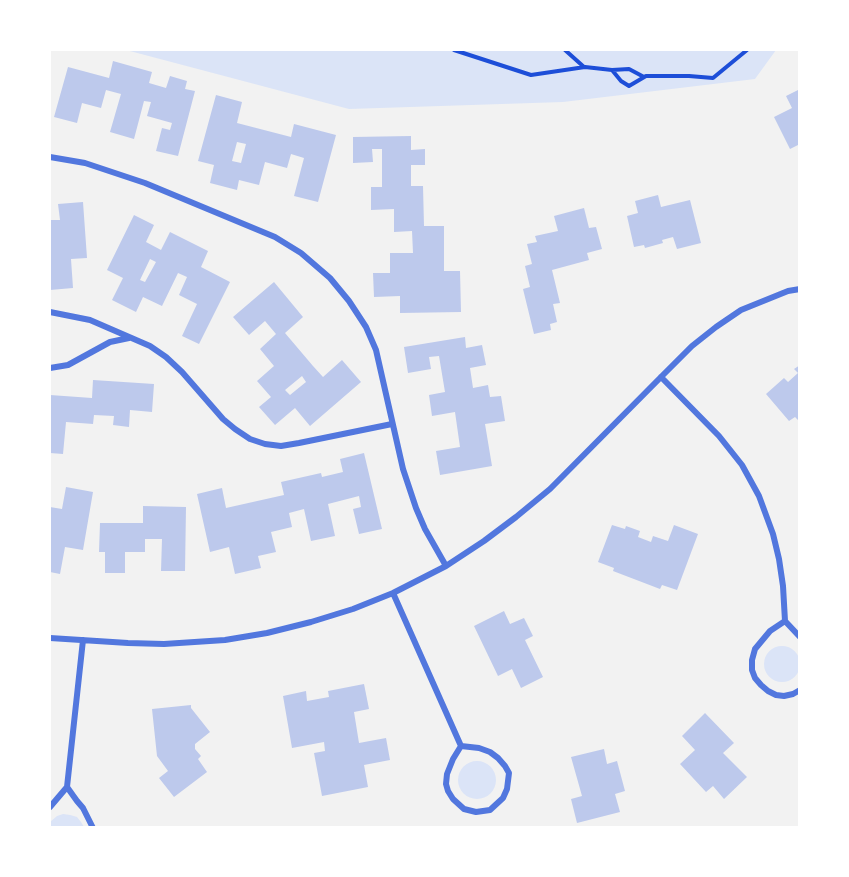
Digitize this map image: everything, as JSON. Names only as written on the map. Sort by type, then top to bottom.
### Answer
[{"type":"street","points":[[50,157],[85,163],[145,183],[275,237],[301,253],[330,278],[366,327],[376,350],[403,469],[425,529],[446,566]]},
{"type":"street","points":[[50,638],[164,644],[225,640],[311,622],[393,593],[446,566],[516,518],[550,489],[693,346],[716,327],[741,310],[788,291],[800,289]]},
{"type":"street","points":[[50,312],[90,320],[150,346],[182,372],[235,429],[250,439],[265,444],[281,446],[392,424]]},
{"type":"street","points":[[50,368],[68,365],[110,342],[131,338]]},
{"type":"street","points":[[662,377],[719,436],[741,465],[759,496],[773,534],[779,559],[785,621],[800,637]]},
{"type":"street","points":[[393,593],[461,746]]},
{"type":"street","points":[[785,621],[770,631],[755,649],[752,670],[761,685],[776,695],[784,696],[800,690]]},
{"type":"street","points":[[50,807],[67,787],[83,640]]},
{"type":"street","points":[[461,746],[490,752],[506,766],[507,789],[503,798],[490,810],[476,812],[464,809],[448,791],[447,774],[461,746]]},
{"type":"street","points":[[67,787],[83,808],[93,828]]},
{"type":"path","points":[[454,50],[531,75],[585,67],[629,69],[645,77]]},
{"type":"path","points":[[564,50],[585,67]]},
{"type":"path","points":[[612,70],[621,81],[629,86],[645,77],[663,75],[713,78],[747,50]]},
{"type":"shaded area","points":[[126,50],[776,50],[755,79],[563,102],[349,109]]},
{"type":"shaded area","points":[[782,646],[795,651],[800,664],[795,677],[782,682],[769,677],[764,664],[769,651]]},
{"type":"shaded area","points":[[477,761],[491,766],[496,780],[491,794],[477,799],[463,794],[458,780],[463,766]]},
{"type":"shaded area","points":[[63,814],[77,817],[84,827],[50,827],[50,822]]},
{"type":"building","points":[[113,61],[152,72],[149,83],[166,88],[170,76],[187,81],[185,89],[195,91],[178,156],[156,151],[162,128],[170,130],[172,123],[147,116],[151,102],[144,101],[134,139],[110,132],[121,94],[106,90],[101,108],[82,103],[77,123],[54,117],[68,67],[109,78]]},
{"type":"building","points":[[800,89],[800,144],[790,149],[774,117],[792,108],[786,96]]},
{"type":"building","points":[[216,95],[242,102],[237,123],[291,137],[294,124],[336,135],[318,202],[294,196],[304,158],[291,154],[287,168],[265,162],[259,185],[239,180],[237,190],[210,183],[214,165],[198,161]],"holes":[[[237,142],[246,144],[241,163],[232,161]]]},
{"type":"building","points":[[411,136],[411,150],[425,149],[425,165],[411,165],[411,186],[423,186],[424,226],[444,226],[444,271],[460,271],[461,312],[400,313],[400,296],[374,297],[373,273],[390,273],[390,253],[413,253],[412,231],[394,232],[394,209],[371,210],[371,187],[382,187],[382,149],[372,149],[373,162],[353,163],[353,137]]},
{"type":"building","points":[[658,195],[661,207],[690,200],[701,243],[677,249],[673,237],[662,240],[663,243],[645,248],[644,245],[634,247],[627,216],[638,213],[635,201]]},
{"type":"building","points":[[83,202],[87,258],[71,259],[73,288],[50,290],[50,220],[60,220],[58,204]]},
{"type":"building","points":[[584,208],[589,228],[596,227],[602,249],[587,253],[589,260],[552,270],[560,303],[553,304],[557,322],[550,324],[551,330],[534,334],[523,289],[530,287],[525,266],[532,264],[527,244],[537,242],[535,236],[558,231],[554,216]]},
{"type":"building","points":[[134,215],[154,225],[146,242],[161,250],[170,232],[208,251],[201,267],[230,282],[199,344],[182,336],[197,304],[179,295],[187,277],[178,273],[162,306],[143,297],[136,312],[112,300],[123,278],[107,270]],"holes":[[[150,259],[156,262],[145,282],[140,280]]]},
{"type":"building","points":[[274,282],[303,317],[285,333],[313,366],[323,377],[342,360],[361,382],[310,426],[295,408],[275,425],[259,407],[271,397],[257,381],[274,366],[260,349],[276,334],[265,321],[249,335],[233,317]],"holes":[[[302,376],[306,382],[290,395],[285,390]]]},
{"type":"building","points":[[465,337],[466,348],[482,345],[486,365],[470,368],[473,388],[488,385],[490,397],[501,396],[505,421],[485,424],[492,466],[440,475],[436,451],[460,447],[455,412],[432,416],[429,395],[445,392],[439,356],[429,357],[431,369],[408,373],[404,347]]},
{"type":"building","points":[[800,365],[800,422],[795,417],[789,421],[766,394],[784,378],[788,382],[798,373],[794,369]]},
{"type":"building","points":[[93,380],[154,384],[152,412],[130,410],[129,427],[113,425],[114,416],[94,415],[93,424],[66,422],[63,454],[50,453],[50,395],[92,398]]},
{"type":"building","points":[[364,453],[382,529],[359,534],[353,509],[361,507],[359,496],[328,504],[335,536],[311,541],[304,509],[289,513],[292,527],[271,532],[276,552],[258,556],[261,568],[235,574],[229,547],[210,552],[197,494],[222,488],[226,508],[284,495],[281,482],[321,473],[322,477],[343,472],[340,459]]},
{"type":"building","points":[[66,487],[93,492],[83,550],[65,547],[60,574],[50,572],[50,507],[62,509]]},
{"type":"building","points":[[143,506],[186,507],[185,571],[161,571],[162,539],[145,539],[145,552],[125,552],[125,573],[105,573],[105,552],[99,552],[100,523],[143,523]]},
{"type":"building","points":[[612,525],[625,529],[626,526],[640,531],[638,537],[651,542],[653,536],[668,541],[674,525],[698,534],[677,590],[662,585],[660,589],[613,571],[614,568],[598,562]]},
{"type":"building","points":[[504,611],[510,624],[524,618],[533,636],[525,640],[543,677],[521,688],[512,669],[498,676],[474,626]]},
{"type":"building","points":[[364,684],[369,709],[354,712],[359,743],[386,738],[390,760],[364,765],[368,787],[322,796],[314,753],[325,751],[324,742],[292,748],[283,696],[306,691],[307,701],[329,697],[328,691]]},
{"type":"building","points":[[191,705],[210,732],[195,744],[195,749],[201,756],[198,759],[207,772],[174,797],[159,778],[168,771],[157,756],[152,709]]},
{"type":"building","points":[[705,713],[734,743],[723,753],[747,777],[724,799],[713,786],[706,792],[680,764],[695,750],[682,736]]},
{"type":"building","points":[[604,749],[607,764],[617,761],[625,791],[615,794],[620,812],[577,823],[571,799],[582,796],[571,757]]}]
